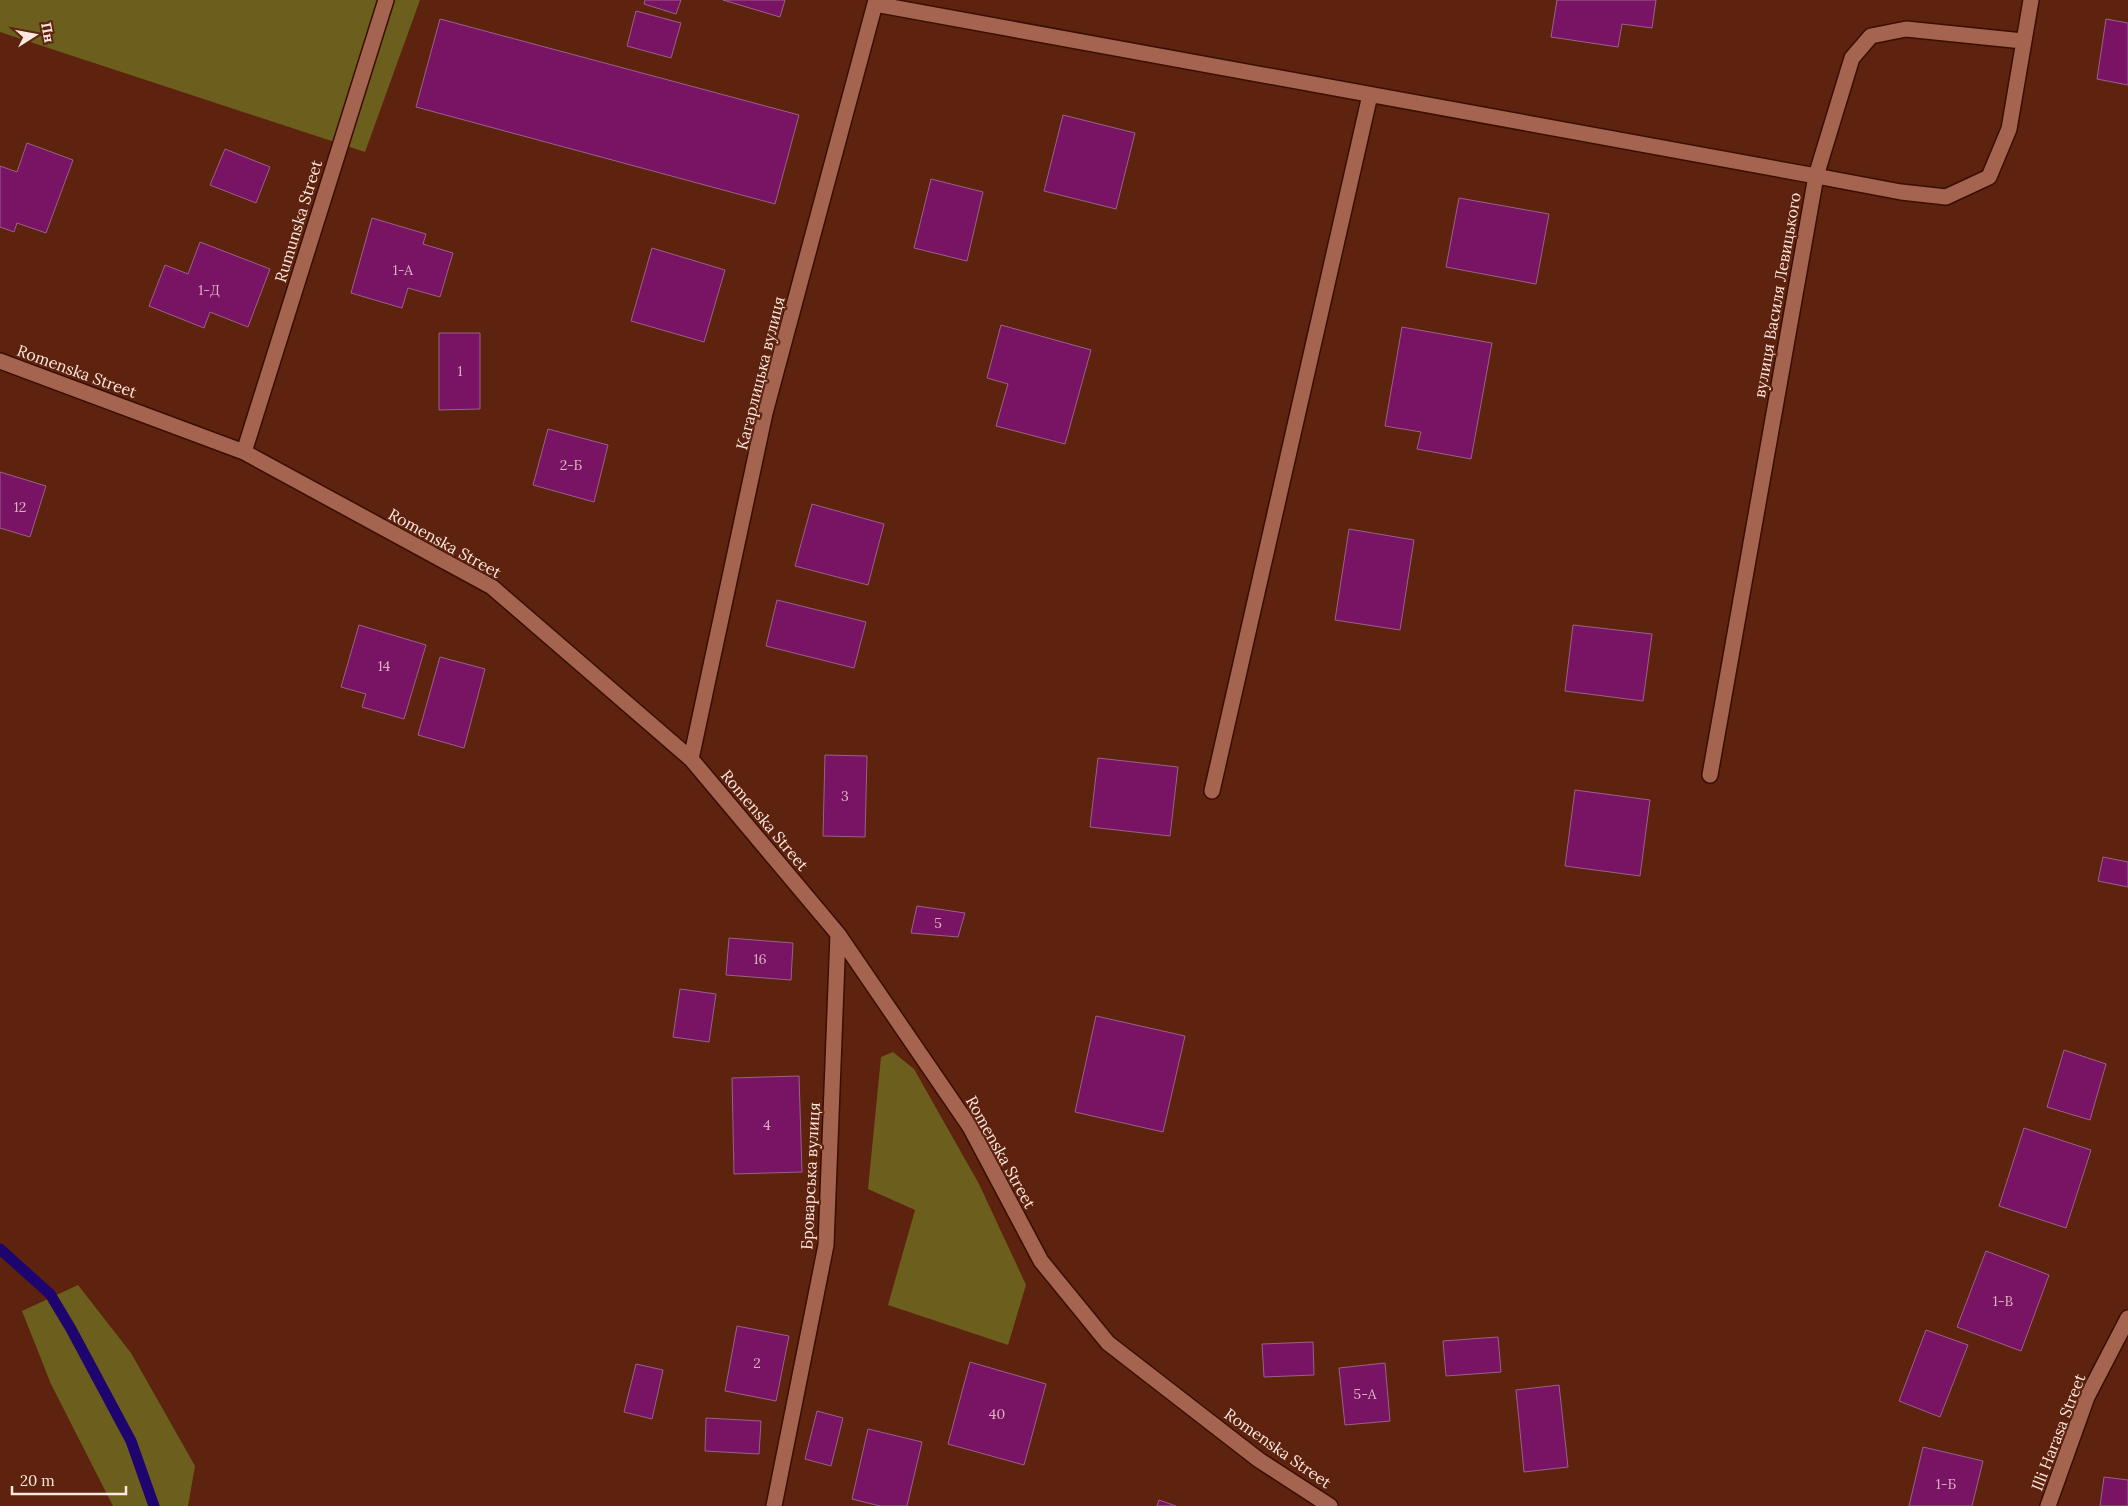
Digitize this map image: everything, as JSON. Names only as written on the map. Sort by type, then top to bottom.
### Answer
[{"type":"street","name":"Rumunska Street","points":[[244,452],[386,0]]},
{"type":"street","name":"вулиця Василя Левицького","points":[[1710,775],[1816,176],[1901,192],[1946,197],[1989,177],[2009,129],[2031,0]]},
{"type":"street","points":[[876,2],[1370,95],[1816,176],[1852,58],[1871,36],[1906,29],[2023,41]]},
{"type":"street","name":"Кагарлицька вулиця","points":[[691,759],[766,413],[876,2]]},
{"type":"street","points":[[1212,791],[1370,95]]},
{"type":"street","name":"Romenska Street","points":[[0,361],[244,452],[492,587],[691,759],[838,934],[970,1127],[1041,1260],[1108,1343],[1259,1460],[1330,1506]]},
{"type":"street","name":"Броварська вулиця","points":[[774,1506],[826,1245],[838,934]]},
{"type":"street","name":"Illi Harasa Street","points":[[2048,1506],[2087,1397],[2128,1318]]},
{"type":"shaded area","points":[[0,0],[420,0],[365,152],[0,32]]},
{"type":"shaded area","points":[[893,1052],[914,1069],[979,1184],[1026,1285],[1008,1345],[888,1305],[915,1210],[868,1189],[881,1057]]},
{"type":"shaded area","points":[[78,1285],[131,1353],[195,1466],[188,1506],[113,1506],[51,1384],[22,1311]]},
{"type":"building","points":[[645,0],[681,0],[676,14],[644,4]]},
{"type":"building","points":[[723,0],[785,0],[780,17]]},
{"type":"building","points":[[1557,0],[1656,0],[1652,28],[1622,24],[1618,47],[1551,37]]},
{"type":"building","points":[[636,11],[681,23],[671,58],[627,46]]},
{"type":"building","points":[[440,19],[799,115],[775,204],[416,107]]},
{"type":"building","points":[[2106,19],[2128,23],[2128,85],[2097,79]]},
{"type":"building","points":[[1063,115],[1135,133],[1116,209],[1044,191]]},
{"type":"building","points":[[27,143],[73,160],[46,233],[17,223],[14,232],[0,227],[0,166],[17,172]]},
{"type":"building","points":[[225,149],[270,167],[256,203],[210,185]]},
{"type":"building","points":[[931,179],[983,192],[967,261],[914,248]]},
{"type":"building","points":[[1459,198],[1549,214],[1536,284],[1446,267]]},
{"type":"building","points":[[372,218],[426,234],[423,244],[453,253],[440,297],[408,288],[402,308],[351,293]]},
{"type":"building","points":[[200,242],[270,269],[248,327],[210,312],[204,328],[149,306],[165,265],[188,274]]},
{"type":"building","points":[[652,248],[725,270],[704,342],[631,321]]},
{"type":"building","points":[[1001,325],[1091,350],[1065,444],[996,426],[1008,384],[987,378]]},
{"type":"building","points":[[1402,327],[1492,343],[1471,459],[1417,449],[1421,432],[1385,426]]},
{"type":"building","points":[[439,333],[480,333],[480,409],[439,410]]},
{"type":"building","points":[[548,429],[608,445],[594,502],[533,485]]},
{"type":"building","points":[[0,472],[46,486],[30,537],[0,528]]},
{"type":"building","points":[[812,504],[884,524],[868,585],[795,566]]},
{"type":"building","points":[[1349,529],[1414,540],[1400,630],[1335,620]]},
{"type":"building","points":[[777,600],[866,622],[854,668],[766,646]]},
{"type":"building","points":[[359,625],[426,645],[404,719],[362,707],[366,694],[341,687]]},
{"type":"building","points":[[1573,625],[1652,634],[1643,701],[1565,691]]},
{"type":"building","points":[[440,657],[485,669],[464,748],[418,735]]},
{"type":"building","points":[[825,755],[867,756],[865,837],[823,836]]},
{"type":"building","points":[[1098,758],[1178,767],[1170,836],[1090,827]]},
{"type":"building","points":[[1575,790],[1650,800],[1640,876],[1565,866]]},
{"type":"building","points":[[2103,857],[2128,862],[2128,887],[2098,881]]},
{"type":"building","points":[[917,906],[965,913],[958,937],[911,933]]},
{"type":"building","points":[[729,938],[793,943],[791,980],[726,975]]},
{"type":"building","points":[[680,989],[716,994],[709,1042],[673,1037]]},
{"type":"building","points":[[1096,1016],[1185,1036],[1163,1132],[1075,1112]]},
{"type":"building","points":[[2064,1050],[2106,1064],[2090,1120],[2047,1107]]},
{"type":"building","points":[[799,1076],[802,1172],[734,1174],[732,1078]]},
{"type":"building","points":[[2024,1128],[2091,1150],[2066,1228],[1999,1206]]},
{"type":"building","points":[[1986,1251],[2049,1275],[2021,1351],[1957,1327]]},
{"type":"building","points":[[737,1326],[789,1336],[776,1401],[725,1391]]},
{"type":"building","points":[[1926,1330],[1968,1345],[1940,1417],[1899,1401]]},
{"type":"building","points":[[1498,1337],[1501,1372],[1446,1376],[1443,1341]]},
{"type":"building","points":[[1313,1342],[1314,1375],[1264,1377],[1262,1344]]},
{"type":"building","points":[[970,1362],[1046,1384],[1024,1465],[948,1444]]},
{"type":"building","points":[[1385,1363],[1390,1421],[1345,1425],[1339,1368]]},
{"type":"building","points":[[636,1364],[663,1370],[652,1419],[624,1412]]},
{"type":"building","points":[[1559,1385],[1568,1467],[1524,1472],[1516,1390]]},
{"type":"building","points":[[817,1411],[843,1418],[831,1466],[805,1459]]},
{"type":"building","points":[[706,1418],[761,1421],[759,1454],[705,1451]]},
{"type":"building","points":[[868,1429],[922,1442],[907,1506],[880,1506],[852,1499]]},
{"type":"building","points":[[1923,1447],[1983,1461],[1972,1506],[1909,1506]]},
{"type":"building","points":[[2104,1477],[2128,1480],[2128,1506],[2100,1506]]},
{"type":"building","points":[[1159,1500],[1176,1506],[1157,1506]]},
{"type":"waterway","points":[[0,1249],[50,1294],[71,1329],[131,1441],[154,1506]]}]
